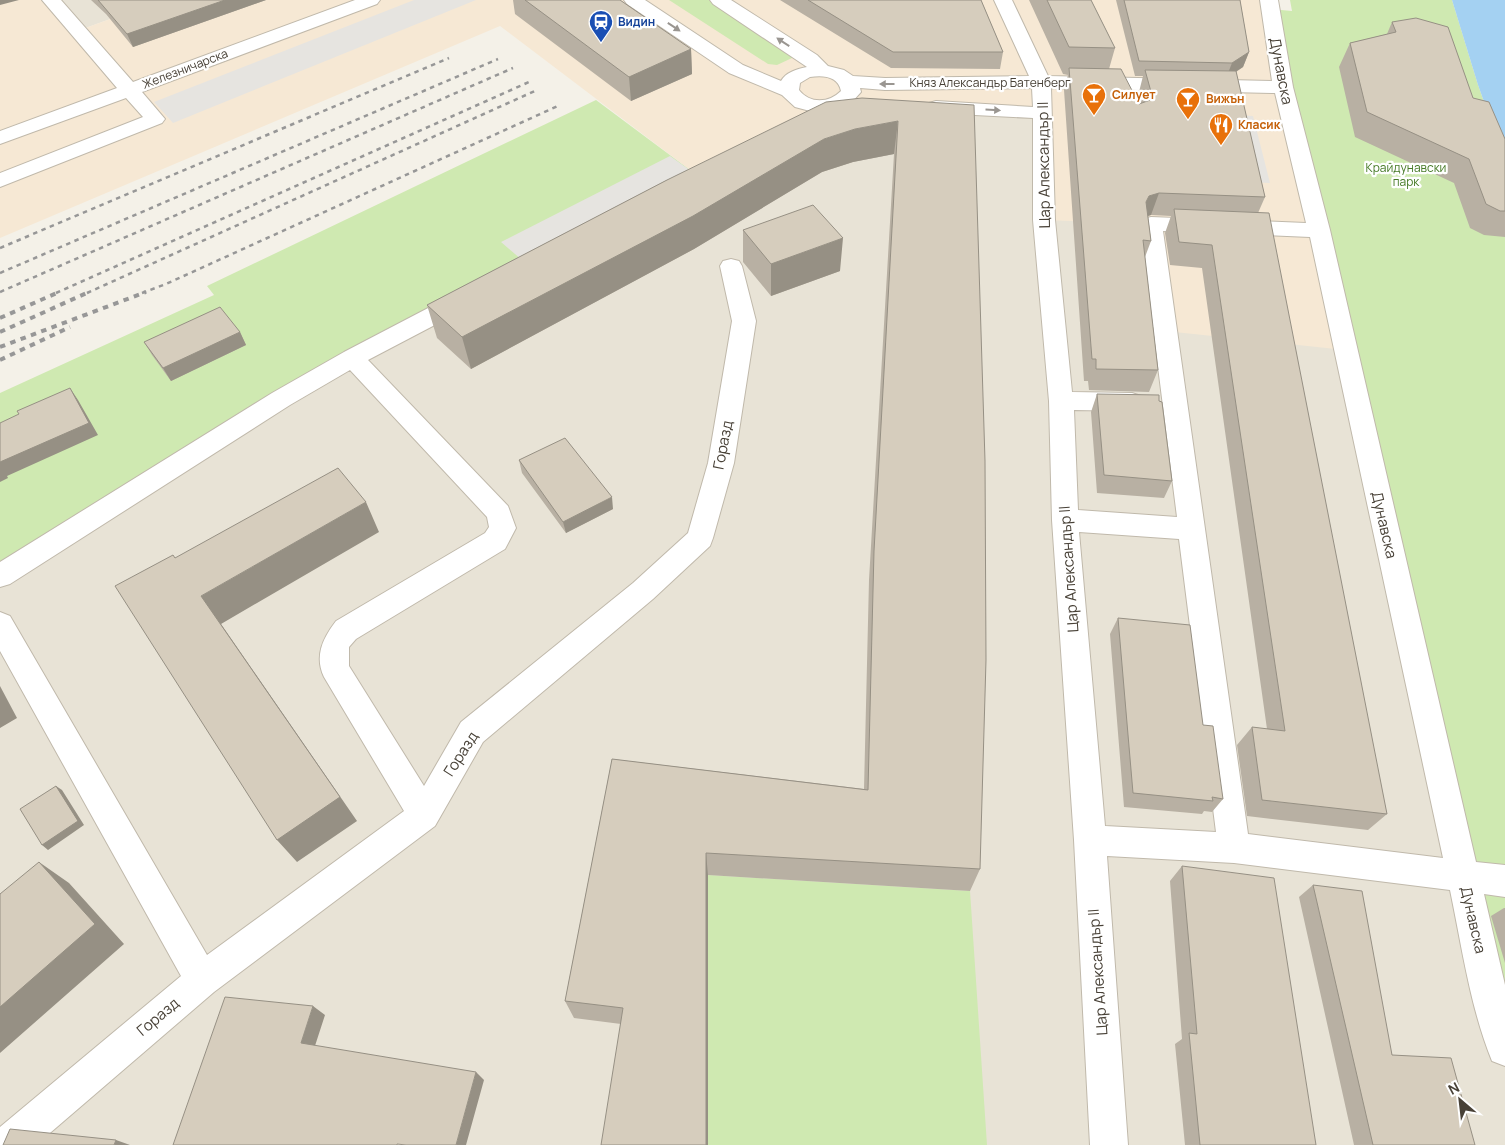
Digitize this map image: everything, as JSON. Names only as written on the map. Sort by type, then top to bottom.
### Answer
[{"type":"street","points":[[0,181],[155,119],[51,0]]},
{"type":"street","name":"Железничарска","points":[[0,138],[371,0]]},
{"type":"street","points":[[633,0],[736,69],[789,91],[798,101],[828,104],[869,104]]},
{"type":"street","name":"Княз Александър Батенберг","points":[[719,0],[810,59],[822,70],[837,74],[848,81],[885,84],[1041,82],[1283,87]]},
{"type":"street","name":"Цар Александър II","points":[[1003,0],[1041,82],[1044,220],[1061,401],[1065,520],[1090,840],[1109,1145]]},
{"type":"street","name":"Дунавска","points":[[1269,0],[1283,87],[1319,230],[1491,1000],[1505,1048]]},
{"type":"street","points":[[789,91],[792,80],[797,76],[822,70]]},
{"type":"street","points":[[796,124],[851,92],[848,81]]},
{"type":"street","name":"Княз Александър Батенберг","points":[[917,106],[1043,113]]},
{"type":"street","points":[[1234,848],[1151,224],[1319,230]]},
{"type":"street","name":"Горазд","points":[[8,1145],[202,980],[424,815],[472,732],[643,591],[700,538],[721,463],[744,321],[731,266]]},
{"type":"street","points":[[0,576],[281,399],[352,358],[484,289]]},
{"type":"street","points":[[352,358],[499,513],[503,528],[495,542],[346,630],[335,644],[334,668],[424,815]]},
{"type":"street","points":[[1061,401],[1174,403]]},
{"type":"street","points":[[1065,520],[1191,529]]},
{"type":"street","points":[[0,624],[202,980]]},
{"type":"street","points":[[1090,840],[1234,848],[1505,881]]},
{"type":"shaded area","points":[[0,0],[51,0],[77,31],[163,0],[1269,0],[1345,350],[1165,331],[1151,224],[1044,220],[1043,113],[840,102],[698,176],[500,26],[0,238]]},
{"type":"shaded area","points":[[51,0],[163,0],[77,31]]},
{"type":"shaded area","points":[[414,0],[476,0],[173,123],[154,102]]},
{"type":"shaded area","points":[[1043,113],[1151,224],[1345,350],[1505,1048],[1505,1145],[0,1145],[0,576],[281,399],[803,119]]},
{"type":"shaded area","points":[[1234,115],[1253,116],[1270,183],[1249,182]]},
{"type":"shaded area","points":[[670,156],[698,176],[529,266],[501,242]]},
{"type":"green space","points":[[669,0],[710,0],[792,53],[792,58],[777,65],[768,64]]},
{"type":"green space","name":"Крайдунавски парк","points":[[1290,0],[1452,0],[1478,85],[1505,160],[1505,1001],[1270,9],[1292,11]]},
{"type":"green space","points":[[596,100],[698,176],[352,358],[0,576],[0,393],[214,295],[207,286]]},
{"type":"green space","points":[[708,875],[970,891],[987,1145],[708,1145]]},
{"type":"water","points":[[1452,0],[1505,0],[1505,160],[1478,85]]},
{"type":"building","points":[[98,0],[225,0],[127,34]]},
{"type":"building","points":[[525,0],[620,0],[691,49],[629,77]]},
{"type":"building","points":[[808,0],[981,0],[1003,52],[893,52]]},
{"type":"building","points":[[1047,0],[1091,0],[1115,48],[1069,47]]},
{"type":"building","points":[[1124,0],[1240,0],[1249,52],[1232,63],[1139,61]]},
{"type":"building","points":[[1416,18],[1448,27],[1473,98],[1489,102],[1505,139],[1505,211],[1500,211],[1486,204],[1469,159],[1367,112],[1350,43],[1396,32],[1392,22]]},
{"type":"building","points":[[1069,68],[1121,69],[1139,104],[1153,99],[1145,70],[1236,71],[1265,197],[1159,193],[1149,196],[1146,202],[1151,241],[1143,240],[1158,370],[1096,369],[1096,359],[1092,359]]},
{"type":"building","points":[[862,98],[974,105],[985,461],[986,660],[980,869],[706,853],[706,1145],[601,1145],[623,1008],[565,1001],[612,759],[868,790],[874,551],[898,121],[855,129],[824,139],[693,216],[462,337],[427,305],[667,180],[826,102]]},
{"type":"building","points":[[813,205],[843,238],[771,264],[743,230]]},
{"type":"building","points":[[1174,209],[1269,213],[1387,814],[1262,800],[1252,727],[1285,731],[1212,245],[1179,242]]},
{"type":"building","points":[[220,307],[240,332],[163,368],[144,342]]},
{"type":"building","points":[[70,388],[89,423],[0,462],[0,423],[19,414],[17,411]]},
{"type":"building","points":[[1097,394],[1159,395],[1159,401],[1162,402],[1172,481],[1104,475]]},
{"type":"building","points":[[565,438],[612,497],[563,522],[519,460]]},
{"type":"building","points":[[338,468],[366,502],[201,596],[340,797],[277,840],[115,586],[173,555],[175,558]]},
{"type":"building","points":[[1118,618],[1190,625],[1203,725],[1213,726],[1223,799],[1212,797],[1213,801],[1133,793]]},
{"type":"building","points":[[56,786],[78,821],[42,845],[20,809]]},
{"type":"building","points":[[39,862],[95,924],[0,1007],[0,894]]},
{"type":"building","points":[[1182,866],[1274,878],[1316,1145],[1200,1145],[1189,1033],[1197,1034]]},
{"type":"building","points":[[1313,885],[1362,891],[1392,1055],[1451,1058],[1475,1145],[1373,1145]]},
{"type":"building","points":[[225,997],[313,1006],[301,1043],[476,1072],[456,1145],[173,1145]]},
{"type":"building","points":[[10,1129],[116,1140],[114,1145],[3,1145]]},
{"type":"railway","points":[[0,248],[449,58]]},
{"type":"railway","points":[[0,273],[498,59]]},
{"type":"railway","points":[[0,292],[513,68]]},
{"type":"railway","points":[[56,293],[529,82]]},
{"type":"railway","points":[[87,293],[537,90]]},
{"type":"railway","points":[[142,293],[166,284],[560,105]]},
{"type":"railway","points":[[0,318],[59,292]]},
{"type":"railway","points":[[0,332],[89,292]]},
{"type":"railway","points":[[0,347],[146,292]]},
{"type":"railway","points":[[0,360],[70,327]]},
{"type":"place","name":"Видин","points":[[601,43]]},
{"type":"place","name":"Силует","points":[[1094,116]]},
{"type":"place","name":"Вижън","points":[[1188,120]]},
{"type":"place","name":"Класик","points":[[1221,146]]}]
